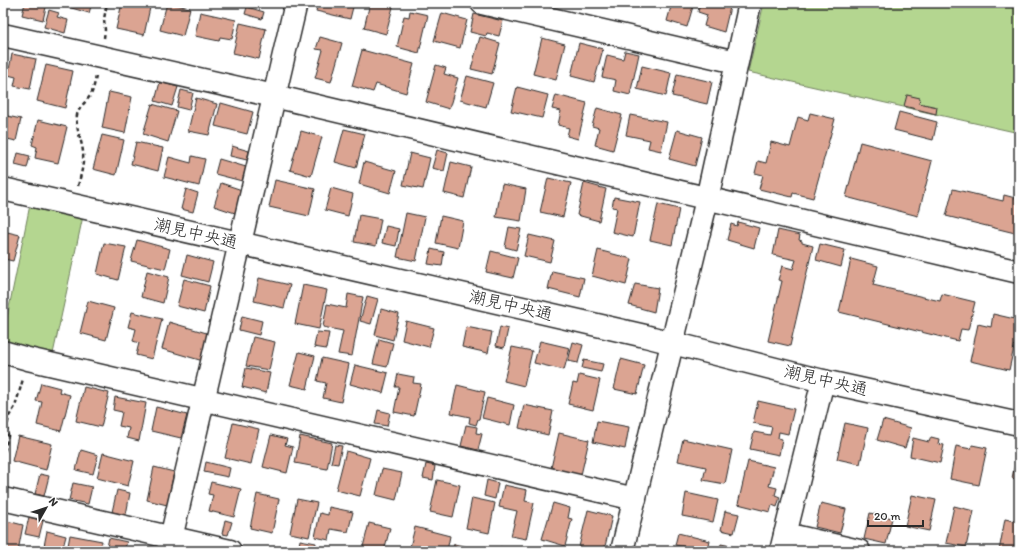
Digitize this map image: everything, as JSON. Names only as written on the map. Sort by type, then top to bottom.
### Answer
[{"type":"street","points":[[169,544],[296,3]]},
{"type":"street","points":[[482,3],[736,62]]},
{"type":"street","points":[[622,551],[707,199],[750,3]]},
{"type":"street","points":[[3,35],[274,96],[1019,272]]},
{"type":"street","name":"潮見中央通","points":[[3,189],[673,343],[823,380],[1019,424]]},
{"type":"street","points":[[3,352],[635,498]]},
{"type":"street","points":[[823,380],[783,542],[859,551]]},
{"type":"street","points":[[3,498],[169,544],[230,551]]},
{"type":"path","points":[[74,205],[83,170],[83,152],[77,126],[77,115],[80,108],[93,91],[105,30],[104,19],[107,3]]},
{"type":"path","points":[[3,458],[8,436],[7,427],[9,416],[15,408],[28,359]]},
{"type":"green space","points":[[764,3],[1019,3],[1019,133],[748,72]]},
{"type":"green space","points":[[32,195],[85,207],[51,363],[3,352],[3,337]]},
{"type":"building","points":[[25,3],[47,3],[43,20],[22,15]]},
{"type":"building","points":[[54,3],[92,3],[89,13]]},
{"type":"building","points":[[122,3],[151,3],[144,35],[116,29]]},
{"type":"building","points":[[167,3],[190,8],[183,36],[160,30]]},
{"type":"building","points":[[318,3],[354,3],[350,19],[316,11]]},
{"type":"building","points":[[370,3],[394,3],[386,34],[364,28]]},
{"type":"building","points":[[672,3],[694,3],[687,27],[667,21]]},
{"type":"building","points":[[700,3],[731,3],[724,32],[704,26],[707,15],[698,12]]},
{"type":"building","points":[[247,7],[264,12],[262,19],[245,14]]},
{"type":"building","points":[[49,10],[59,13],[57,17],[68,20],[65,33],[44,27]]},
{"type":"building","points":[[410,11],[428,15],[419,53],[397,47],[404,16],[409,17]]},
{"type":"building","points":[[200,12],[236,20],[232,39],[220,37],[219,41],[195,36]]},
{"type":"building","points":[[442,13],[467,20],[460,48],[434,41]]},
{"type":"building","points":[[474,14],[503,21],[499,36],[487,33],[486,36],[470,32]]},
{"type":"building","points":[[240,23],[266,29],[259,59],[233,53]]},
{"type":"building","points":[[320,37],[342,43],[331,82],[315,78],[323,50],[316,49]]},
{"type":"building","points":[[480,37],[500,43],[492,74],[471,69]]},
{"type":"building","points":[[542,38],[565,44],[556,80],[533,74]]},
{"type":"building","points":[[579,43],[603,49],[594,82],[571,76]]},
{"type":"building","points":[[362,50],[414,64],[406,93],[376,84],[373,92],[352,86]]},
{"type":"building","points":[[625,51],[639,54],[630,95],[614,91],[616,80],[602,77],[607,55],[623,59]]},
{"type":"building","points":[[12,54],[36,59],[30,89],[14,86],[16,77],[8,75]]},
{"type":"building","points":[[46,65],[73,71],[65,108],[37,101]]},
{"type":"building","points":[[436,65],[446,68],[444,74],[458,78],[449,109],[426,102]]},
{"type":"building","points":[[642,66],[671,73],[666,96],[637,89]]},
{"type":"building","points":[[677,74],[712,82],[707,104],[672,96]]},
{"type":"building","points":[[467,76],[493,83],[486,107],[460,100]]},
{"type":"building","points":[[160,82],[178,87],[172,106],[155,101]]},
{"type":"building","points":[[517,87],[548,95],[542,118],[511,111]]},
{"type":"building","points":[[181,90],[193,93],[189,110],[177,107]]},
{"type":"building","points":[[109,92],[132,97],[125,133],[102,128]]},
{"type":"building","points":[[556,95],[587,103],[578,139],[567,136],[569,128],[558,125],[561,111],[552,109]]},
{"type":"building","points":[[907,95],[920,98],[919,103],[937,107],[936,114],[904,106]]},
{"type":"building","points":[[196,98],[217,104],[209,135],[188,131]]},
{"type":"building","points":[[221,103],[253,112],[247,134],[215,126]]},
{"type":"building","points":[[152,104],[177,111],[168,142],[143,134]]},
{"type":"building","points":[[597,108],[622,115],[613,150],[595,145],[599,128],[592,126]]},
{"type":"building","points":[[899,112],[937,122],[933,140],[894,130]]},
{"type":"building","points":[[810,113],[835,119],[813,198],[793,193],[792,197],[759,189],[763,175],[755,173],[758,161],[766,163],[771,142],[790,147],[798,117],[808,120]]},
{"type":"building","points":[[3,115],[21,119],[16,141],[3,138]]},
{"type":"building","points":[[630,115],[667,122],[661,151],[648,148],[650,140],[626,135]]},
{"type":"building","points":[[38,120],[67,127],[58,163],[35,158],[37,147],[32,145]]},
{"type":"building","points":[[344,129],[365,134],[356,168],[335,162]]},
{"type":"building","points":[[677,130],[702,137],[695,166],[669,159]]},
{"type":"building","points":[[301,131],[322,137],[311,176],[290,170]]},
{"type":"building","points":[[102,135],[124,140],[116,175],[93,169]]},
{"type":"building","points":[[136,142],[163,148],[158,171],[131,164]]},
{"type":"building","points":[[860,142],[932,161],[918,216],[846,197]]},
{"type":"building","points":[[232,146],[249,151],[247,160],[230,156]]},
{"type":"building","points":[[437,150],[448,153],[444,171],[432,168]]},
{"type":"building","points":[[18,153],[30,156],[27,168],[15,165]]},
{"type":"building","points":[[410,153],[430,158],[423,189],[403,185]]},
{"type":"building","points":[[192,156],[205,159],[199,186],[164,177],[169,157],[191,163]]},
{"type":"building","points":[[219,159],[246,167],[242,181],[215,174]]},
{"type":"building","points":[[364,162],[396,171],[390,193],[359,184]]},
{"type":"building","points":[[451,162],[471,167],[464,198],[444,193]]},
{"type":"building","points":[[548,178],[571,183],[563,217],[540,212]]},
{"type":"building","points":[[275,180],[315,189],[309,216],[269,207]]},
{"type":"building","points":[[221,183],[242,190],[235,213],[214,206]]},
{"type":"building","points":[[584,183],[606,189],[599,221],[577,215]]},
{"type":"building","points":[[502,184],[526,189],[521,221],[496,217]]},
{"type":"building","points":[[331,188],[353,194],[348,216],[325,210]]},
{"type":"building","points":[[186,189],[198,193],[193,212],[181,209]]},
{"type":"building","points":[[953,189],[1003,201],[1004,195],[1019,199],[1019,234],[946,216]]},
{"type":"building","points":[[614,197],[640,202],[633,237],[612,232],[617,208],[612,207]]},
{"type":"building","points":[[658,204],[679,209],[672,245],[650,240]]},
{"type":"building","points":[[406,213],[425,217],[416,261],[397,257]]},
{"type":"building","points":[[359,215],[381,219],[376,246],[354,242]]},
{"type":"building","points":[[441,216],[463,221],[458,248],[436,243]]},
{"type":"building","points":[[738,222],[759,228],[754,248],[727,240],[731,224],[737,226]]},
{"type":"building","points":[[386,226],[399,229],[396,246],[382,243]]},
{"type":"building","points":[[509,227],[521,229],[516,250],[505,247]]},
{"type":"building","points":[[778,230],[800,235],[799,240],[802,241],[802,243],[813,246],[790,346],[768,341],[782,281],[778,280],[782,266],[793,269],[796,260],[773,255]]},
{"type":"building","points":[[3,231],[20,235],[13,261],[4,259],[3,265]]},
{"type":"building","points":[[529,235],[555,241],[550,262],[524,256]]},
{"type":"building","points":[[137,240],[170,249],[165,269],[131,261]]},
{"type":"building","points":[[104,243],[126,247],[118,280],[97,274]]},
{"type":"building","points":[[820,244],[845,250],[841,267],[816,260]]},
{"type":"building","points":[[431,249],[444,252],[442,266],[428,264]]},
{"type":"building","points":[[598,250],[632,259],[626,285],[592,276]]},
{"type":"building","points":[[491,251],[518,258],[513,278],[486,272]]},
{"type":"building","points":[[187,255],[213,262],[208,282],[182,275]]},
{"type":"building","points":[[851,259],[878,266],[873,285],[940,301],[942,294],[975,302],[968,330],[961,329],[958,341],[839,312]]},
{"type":"building","points":[[147,271],[169,277],[163,303],[141,297]]},
{"type":"building","points":[[552,271],[584,278],[580,297],[548,289]]},
{"type":"building","points":[[259,278],[290,285],[284,308],[254,301]]},
{"type":"building","points":[[184,279],[210,286],[204,313],[177,306]]},
{"type":"building","points":[[635,284],[658,288],[654,312],[629,305]]},
{"type":"building","points":[[303,285],[327,290],[319,329],[295,324]]},
{"type":"building","points":[[348,294],[363,297],[352,356],[338,354],[343,331],[323,327],[327,304],[346,308]]},
{"type":"building","points":[[367,296],[378,299],[371,324],[360,321]]},
{"type":"building","points":[[88,301],[114,308],[106,340],[80,333]]},
{"type":"building","points":[[381,309],[399,314],[393,340],[375,335]]},
{"type":"building","points":[[132,312],[162,319],[152,359],[136,355],[139,343],[133,341],[136,329],[128,327]]},
{"type":"building","points":[[993,314],[1019,320],[1009,370],[970,361],[978,324],[991,327]]},
{"type":"building","points":[[242,316],[262,321],[259,335],[239,330]]},
{"type":"building","points":[[406,321],[434,328],[429,347],[402,340]]},
{"type":"building","points":[[169,322],[210,334],[203,361],[162,349]]},
{"type":"building","points":[[466,327],[492,332],[488,353],[462,347]]},
{"type":"building","points":[[500,327],[508,329],[504,348],[496,346]]},
{"type":"building","points":[[317,332],[329,333],[326,349],[314,347]]},
{"type":"building","points":[[253,337],[275,342],[269,370],[246,366]]},
{"type":"building","points":[[379,339],[393,343],[387,367],[373,364]]},
{"type":"building","points":[[540,341],[570,348],[564,370],[534,363]]},
{"type":"building","points":[[573,342],[583,345],[578,363],[568,361]]},
{"type":"building","points":[[512,347],[532,351],[524,386],[504,381]]},
{"type":"building","points":[[299,352],[315,356],[307,389],[290,385]]},
{"type":"building","points":[[322,358],[349,364],[341,402],[323,398],[326,383],[317,381]]},
{"type":"building","points":[[621,359],[644,365],[637,394],[614,389]]},
{"type":"building","points":[[584,360],[603,364],[601,372],[582,368]]},
{"type":"building","points":[[355,365],[388,373],[383,393],[350,384]]},
{"type":"building","points":[[246,368],[270,373],[266,393],[242,387]]},
{"type":"building","points":[[398,374],[414,377],[413,383],[421,384],[414,416],[394,412],[399,387],[395,387]]},
{"type":"building","points":[[579,375],[600,380],[593,410],[568,404],[573,383],[577,384]]},
{"type":"building","points":[[41,383],[60,388],[59,392],[70,395],[61,431],[37,425],[42,402],[36,401]]},
{"type":"building","points":[[457,385],[485,392],[479,419],[476,425],[469,423],[470,417],[451,413]]},
{"type":"building","points":[[84,387],[109,393],[101,427],[76,421]]},
{"type":"building","points":[[115,397],[146,403],[139,441],[127,438],[129,428],[119,426],[122,412],[113,410]]},
{"type":"building","points":[[487,398],[514,405],[510,425],[482,418]]},
{"type":"building","points":[[758,401],[794,409],[788,434],[779,432],[778,438],[782,439],[779,455],[750,449],[754,432],[770,435],[772,427],[753,423]]},
{"type":"building","points":[[524,405],[553,411],[548,435],[519,428]]},
{"type":"building","points":[[156,407],[187,415],[181,438],[151,431]]},
{"type":"building","points":[[378,410],[390,413],[387,426],[375,424]]},
{"type":"building","points":[[883,420],[911,428],[905,448],[877,440]]},
{"type":"building","points":[[597,421],[629,427],[625,449],[593,442]]},
{"type":"building","points":[[233,423],[259,429],[251,464],[225,458]]},
{"type":"building","points":[[845,423],[868,428],[860,464],[837,459]]},
{"type":"building","points":[[466,425],[477,427],[476,433],[482,434],[478,450],[461,446]]},
{"type":"building","points":[[559,433],[589,440],[581,475],[551,468]]},
{"type":"building","points":[[271,435],[287,439],[285,445],[293,447],[287,473],[263,467]]},
{"type":"building","points":[[18,436],[52,444],[46,470],[12,461]]},
{"type":"building","points":[[300,436],[332,443],[327,469],[295,463]]},
{"type":"building","points":[[931,437],[939,439],[938,444],[944,445],[940,463],[910,456],[913,438],[929,442]]},
{"type":"building","points":[[683,439],[732,450],[725,484],[703,480],[706,467],[678,461]]},
{"type":"building","points":[[335,445],[342,446],[338,464],[331,463]]},
{"type":"building","points":[[972,445],[987,448],[979,485],[950,479],[956,446],[971,449]]},
{"type":"building","points":[[81,450],[98,455],[93,474],[76,470]]},
{"type":"building","points":[[346,451],[370,458],[360,496],[336,490]]},
{"type":"building","points":[[103,453],[134,461],[128,486],[97,478]]},
{"type":"building","points":[[1017,455],[1019,456],[1019,480],[1012,478]]},
{"type":"building","points":[[748,461],[774,467],[769,486],[777,488],[775,495],[780,497],[777,507],[772,505],[770,512],[738,504]]},
{"type":"building","points":[[206,462],[230,468],[228,477],[204,472]]},
{"type":"building","points":[[426,464],[435,466],[433,480],[423,478]]},
{"type":"building","points":[[154,467],[174,472],[167,505],[147,500]]},
{"type":"building","points":[[382,469],[402,473],[396,500],[376,495]]},
{"type":"building","points":[[40,474],[49,476],[44,496],[35,494]]},
{"type":"building","points":[[437,480],[460,485],[453,517],[430,512]]},
{"type":"building","points":[[487,480],[498,483],[495,499],[484,496]]},
{"type":"building","points":[[211,482],[241,489],[234,517],[209,511],[213,495],[208,494]]},
{"type":"building","points":[[73,483],[92,487],[88,504],[69,500]]},
{"type":"building","points":[[504,485],[527,490],[525,501],[534,503],[526,539],[511,536],[517,511],[499,507]]},
{"type":"building","points":[[117,490],[130,493],[126,515],[112,512]]},
{"type":"building","points":[[686,493],[718,500],[713,522],[682,516]]},
{"type":"building","points":[[257,494],[279,499],[272,533],[250,528]]},
{"type":"building","points":[[912,495],[936,500],[929,531],[905,526]]},
{"type":"building","points":[[472,498],[495,503],[489,533],[466,528]]},
{"type":"building","points":[[297,499],[317,503],[309,537],[290,533]]},
{"type":"building","points":[[553,503],[570,508],[568,518],[572,519],[565,546],[542,539]]},
{"type":"building","points":[[821,503],[846,509],[840,533],[815,527]]},
{"type":"building","points":[[954,506],[974,511],[966,547],[946,543]]},
{"type":"building","points":[[329,507],[353,512],[348,532],[331,529],[329,540],[315,537],[320,513],[328,515]]},
{"type":"building","points":[[588,510],[612,516],[604,551],[578,551]]},
{"type":"building","points":[[725,511],[739,514],[734,533],[721,530]]},
{"type":"building","points":[[870,513],[892,518],[886,544],[864,539]]},
{"type":"building","points":[[29,517],[43,521],[39,537],[25,534]]},
{"type":"building","points":[[1005,519],[1019,522],[1019,551],[999,551]]},
{"type":"building","points":[[3,520],[23,525],[18,551],[3,551]]},
{"type":"building","points":[[225,520],[232,522],[228,535],[222,534]]},
{"type":"building","points":[[369,523],[390,528],[384,551],[362,551]]},
{"type":"building","points":[[415,527],[450,536],[447,551],[409,551]]},
{"type":"building","points":[[47,531],[66,536],[62,551],[43,551]]},
{"type":"building","points":[[678,533],[710,541],[708,551],[685,551],[686,547],[675,545]]},
{"type":"building","points":[[70,535],[102,541],[100,551],[67,551]]},
{"type":"building","points":[[109,538],[127,542],[124,551],[106,551]]},
{"type":"building","points":[[300,540],[316,543],[315,551],[298,551]]},
{"type":"building","points":[[454,544],[483,550],[483,551],[453,551]]},
{"type":"building","points":[[721,544],[749,550],[749,551],[719,551]]},
{"type":"building","points":[[500,547],[518,551],[499,551]]}]
